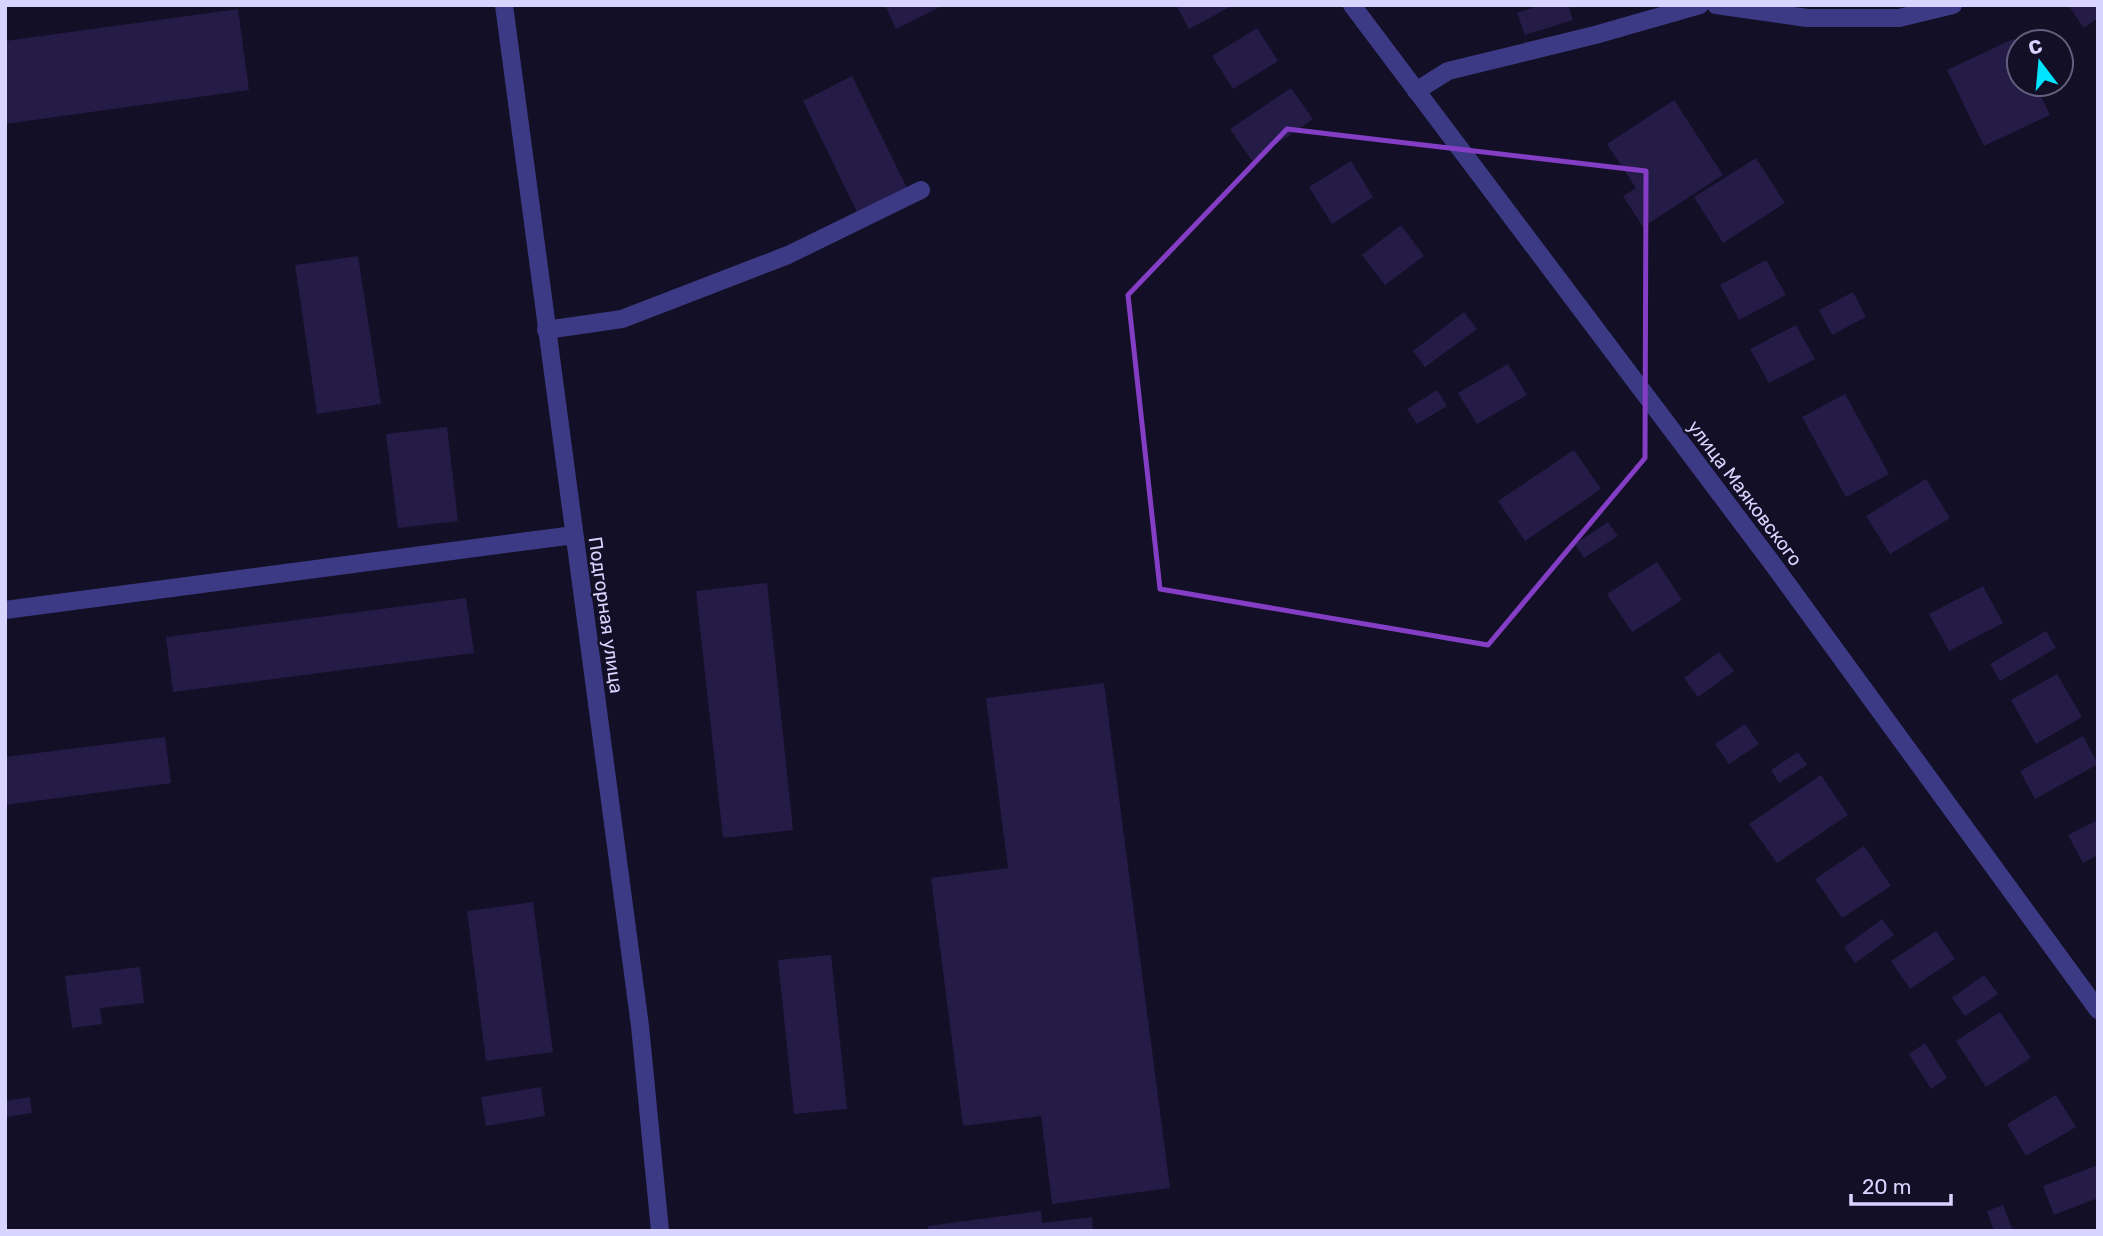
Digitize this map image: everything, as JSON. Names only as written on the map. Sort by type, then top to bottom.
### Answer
[{"type":"street","name":"Подгорная улица","points":[[504,5],[639,1026],[660,1231]]},
{"type":"street","name":"улица Маяковского","points":[[1352,5],[1772,564],[2098,1010]]},
{"type":"street","points":[[1416,91],[1448,71],[1595,35],[1700,5]]},
{"type":"street","points":[[1716,5],[1807,18],[1899,18],[1953,5]]},
{"type":"street","points":[[546,330],[622,320],[788,255],[921,190]]},
{"type":"street","points":[[5,610],[574,535]]},
{"type":"highlighted area","points":[[1287,129],[1646,171],[1645,458],[1488,645],[1160,589],[1128,295]]},
{"type":"building","points":[[885,5],[937,5],[938,8],[896,29]]},
{"type":"building","points":[[1176,5],[1229,5],[1230,7],[1189,29]]},
{"type":"building","points":[[1541,5],[1568,5],[1573,20],[1525,35],[1517,13]]},
{"type":"building","points":[[2068,5],[2098,5],[2098,18],[2084,28]]},
{"type":"building","points":[[238,9],[249,90],[5,124],[5,41]]},
{"type":"building","points":[[1257,28],[1278,61],[1233,89],[1212,56]]},
{"type":"building","points":[[2005,43],[2005,98],[2042,98],[2050,115],[1984,146],[1947,70]]},
{"type":"building","points":[[852,76],[907,188],[857,212],[803,101]]},
{"type":"building","points":[[1291,88],[1313,119],[1252,161],[1230,129]]},
{"type":"building","points":[[1674,100],[1723,175],[1643,227],[1623,196],[1636,188],[1607,144]]},
{"type":"building","points":[[1756,158],[1785,203],[1723,243],[1694,197]]},
{"type":"building","points":[[1351,161],[1373,197],[1332,224],[1309,187]]},
{"type":"building","points":[[1401,225],[1424,256],[1385,285],[1362,255]]},
{"type":"building","points":[[358,256],[381,404],[317,414],[295,265]]},
{"type":"building","points":[[1766,260],[1786,295],[1739,320],[1720,285]]},
{"type":"building","points":[[1853,292],[1866,317],[1832,335],[1819,310]]},
{"type":"building","points":[[1464,312],[1477,329],[1425,367],[1413,351]]},
{"type":"building","points":[[1796,325],[1815,359],[1769,383],[1750,349]]},
{"type":"building","points":[[1508,364],[1527,395],[1477,424],[1458,393]]},
{"type":"building","points":[[1437,390],[1447,406],[1417,424],[1407,409]]},
{"type":"building","points":[[1845,394],[1889,474],[1846,497],[1802,417]]},
{"type":"building","points":[[447,427],[458,521],[398,528],[386,434]]},
{"type":"building","points":[[1574,450],[1601,489],[1525,541],[1498,501]]},
{"type":"building","points":[[1926,479],[1950,518],[1890,554],[1866,516]]},
{"type":"building","points":[[1608,522],[1618,536],[1584,558],[1575,544]]},
{"type":"building","points":[[1657,562],[1682,600],[1632,632],[1607,594]]},
{"type":"building","points":[[767,583],[793,830],[723,838],[696,591]]},
{"type":"building","points":[[1983,586],[2003,623],[1949,651],[1929,614]]},
{"type":"building","points":[[466,598],[474,653],[173,692],[166,637]]},
{"type":"building","points":[[2046,631],[2056,648],[2000,681],[1990,664]]},
{"type":"building","points":[[1719,652],[1734,671],[1698,697],[1684,678]]},
{"type":"building","points":[[2057,674],[2082,717],[2036,744],[2011,700]]},
{"type":"building","points":[[1104,683],[1170,1188],[1052,1204],[1041,1116],[963,1126],[931,878],[1008,868],[986,698]]},
{"type":"building","points":[[1745,724],[1759,744],[1729,764],[1715,744]]},
{"type":"building","points":[[2083,736],[2098,764],[2035,799],[2020,771]]},
{"type":"building","points":[[165,737],[171,783],[5,805],[5,757]]},
{"type":"building","points":[[1798,752],[1807,765],[1779,783],[1771,770]]},
{"type":"building","points":[[1821,775],[1848,815],[1777,863],[1749,824]]},
{"type":"building","points":[[2098,820],[2098,855],[2083,863],[2068,835]]},
{"type":"building","points":[[1864,846],[1891,886],[1842,918],[1815,879]]},
{"type":"building","points":[[533,902],[553,1052],[486,1061],[467,911]]},
{"type":"building","points":[[1882,919],[1894,935],[1855,963],[1844,947]]},
{"type":"building","points":[[1936,931],[1955,959],[1910,989],[1891,961]]},
{"type":"building","points":[[831,955],[847,1109],[794,1114],[778,960]]},
{"type":"building","points":[[140,967],[144,1003],[100,1008],[102,1024],[72,1028],[65,976]]},
{"type":"building","points":[[1984,975],[1998,994],[1965,1016],[1952,998]]},
{"type":"building","points":[[2000,1012],[2031,1058],[1986,1087],[1956,1041]]},
{"type":"building","points":[[1925,1043],[1947,1078],[1931,1089],[1909,1054]]},
{"type":"building","points":[[541,1087],[545,1116],[486,1126],[481,1097]]},
{"type":"building","points":[[2056,1095],[2076,1127],[2026,1156],[2007,1124]]},
{"type":"building","points":[[30,1097],[32,1113],[5,1117],[5,1101]]},
{"type":"building","points":[[2098,1165],[2098,1198],[2054,1215],[2043,1186]]},
{"type":"building","points":[[2003,1205],[2013,1231],[1994,1231],[1987,1211]]},
{"type":"building","points":[[1041,1211],[1042,1223],[1092,1217],[1093,1231],[928,1231],[928,1226]]}]
